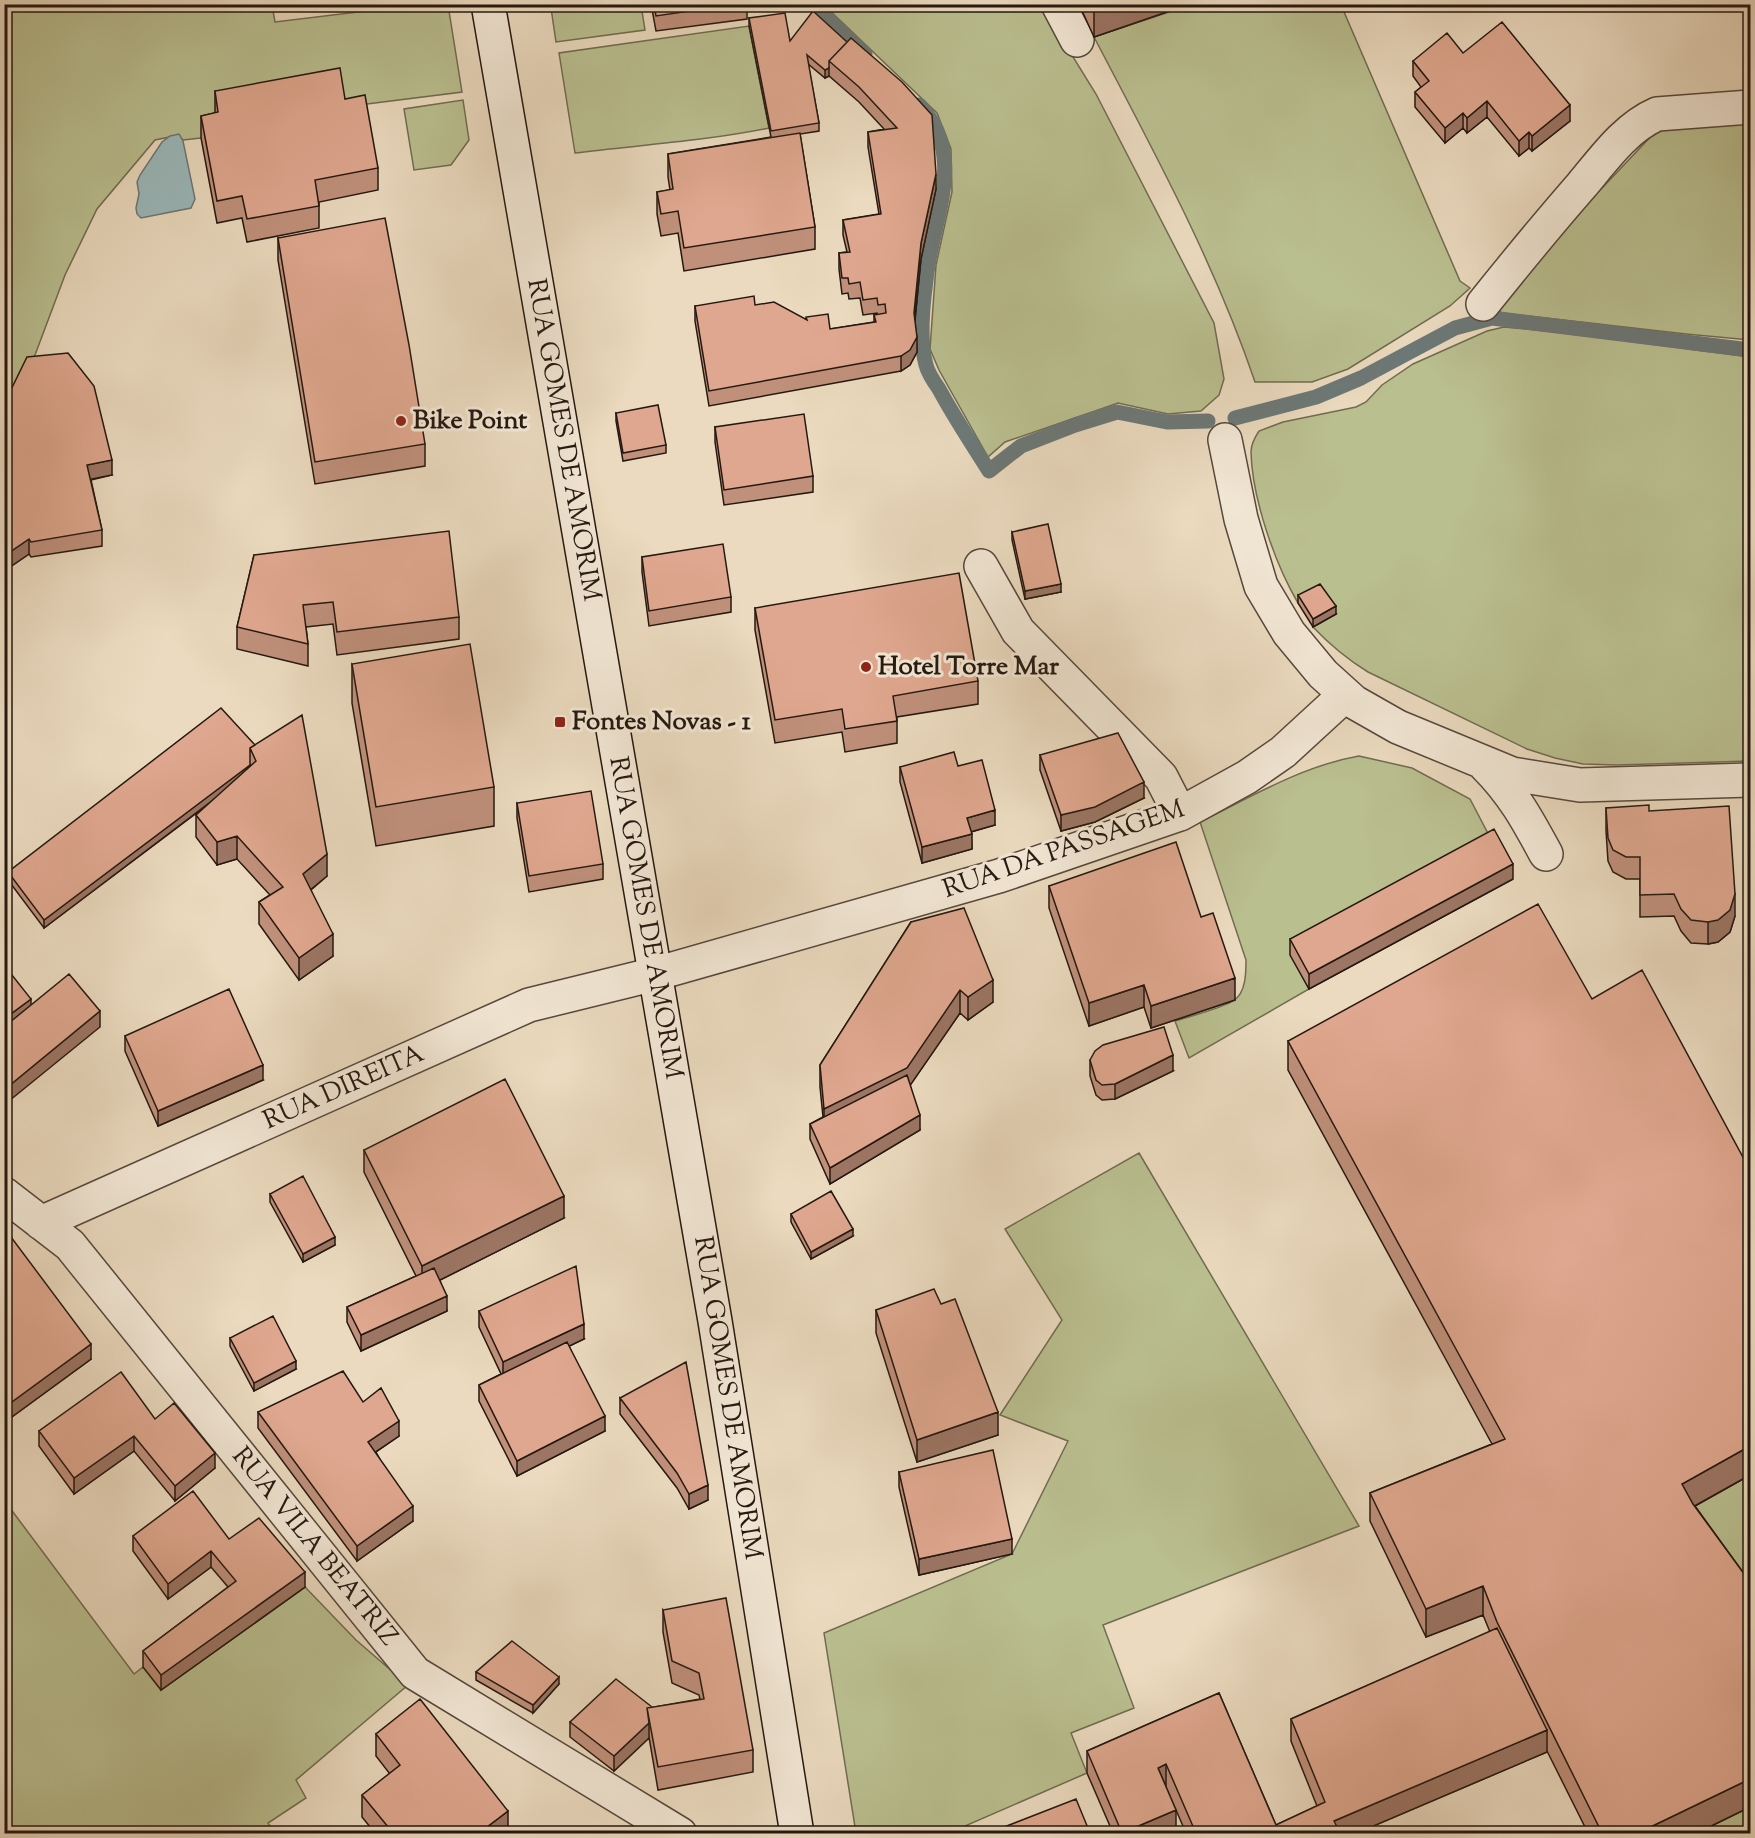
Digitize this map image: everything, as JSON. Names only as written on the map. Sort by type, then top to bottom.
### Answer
[{"type":"street","name":"RUA GOMES DE AMORIM","points":[[488,4],[715,1321],[797,1833]]},
{"type":"street","points":[[1058,4],[1077,40]]},
{"type":"street","points":[[1483,304],[1617,144],[1643,120],[1657,114],[1750,107]]},
{"type":"street","points":[[1225,440],[1241,519],[1261,586],[1289,633],[1323,674],[1354,702],[1398,727],[1512,774],[1580,785],[1750,780]]},
{"type":"street","points":[[981,566],[1018,631],[1161,777],[1180,814]]},
{"type":"street","name":"RUA DA PASSAGEM","points":[[655,974],[999,876],[1180,814],[1247,777],[1283,752],[1345,695]]},
{"type":"street","points":[[1482,762],[1505,786],[1525,814],[1546,854]]},
{"type":"street","name":"RUA DIREITA","points":[[42,1223],[529,1005],[655,974]]},
{"type":"street","name":"RUA VILA BEATRIZ","points":[[4,1194],[70,1245],[415,1673],[680,1833]]},
{"type":"green space","points":[[578,4],[594,7],[641,5],[645,30],[556,42],[551,8]]},
{"type":"green space","points":[[5,5],[272,5],[275,22],[416,5],[448,5],[462,92],[343,107],[201,138],[183,140],[179,135],[155,140],[97,209],[65,275],[35,355],[5,419]]},
{"type":"green space","points":[[824,5],[1041,5],[1096,94],[1214,323],[1224,379],[1219,395],[1201,411],[1168,414],[1118,403],[1005,442],[988,457],[939,370],[930,349],[936,265],[952,192],[951,149],[937,113]]},
{"type":"green space","points":[[1190,5],[1341,5],[1460,281],[1470,288],[1450,306],[1348,369],[1312,382],[1255,382],[1202,249],[1094,37]]},
{"type":"green space","points":[[749,26],[769,128],[697,140],[575,153],[559,53]]},
{"type":"green space","points":[[463,100],[469,140],[451,165],[414,170],[404,109]]},
{"type":"green space","points":[[1750,120],[1750,340],[1501,313],[1496,304],[1499,297],[1657,130]]},
{"type":"green space","points":[[1504,327],[1750,357],[1750,761],[1583,764],[1527,749],[1368,672],[1339,651],[1313,627],[1336,614],[1298,603],[1273,550],[1260,510],[1251,452],[1259,431],[1283,422],[1356,407],[1366,402],[1382,385],[1413,364],[1487,331]]},
{"type":"green space","points":[[1359,756],[1412,768],[1470,799],[1494,845],[1291,954],[1309,989],[1189,1058],[1175,1021],[1230,1003],[1241,992],[1246,970],[1246,960],[1200,822],[1297,775]]},
{"type":"green space","points":[[1139,1153],[1359,1526],[1103,1625],[1134,1708],[1071,1733],[1087,1773],[949,1833],[856,1833],[824,1633],[1012,1554],[1068,1441],[1000,1415],[1062,1320],[1005,1229]]},
{"type":"green space","points":[[1750,1475],[1750,1610],[1682,1513]]},
{"type":"green space","points":[[4,1500],[134,1674],[143,1667],[161,1690],[305,1587],[356,1640],[408,1685],[296,1780],[306,1798],[268,1823],[275,1833],[5,1833]]},
{"type":"green space","points":[[1750,1807],[1750,1833],[1696,1833]]},
{"type":"water","points":[[179,134],[183,141],[195,199],[191,208],[141,218],[136,208],[139,194],[137,182],[140,175],[162,142],[170,136]]},
{"type":"building","points":[[654,4],[738,4],[656,16]]},
{"type":"building","points":[[1093,4],[1106,4],[1094,8]]},
{"type":"building","points":[[813,11],[847,42],[829,61],[829,68],[825,70],[807,55],[819,123],[771,131],[749,18],[785,13],[790,41]]},
{"type":"building","points":[[1502,22],[1570,105],[1532,136],[1529,132],[1519,141],[1487,101],[1467,118],[1463,113],[1445,128],[1415,92],[1429,81],[1413,61],[1447,33],[1463,53]]},
{"type":"building","points":[[851,38],[902,82],[932,115],[936,174],[921,243],[914,313],[917,337],[910,350],[901,356],[709,391],[695,306],[754,296],[755,305],[774,302],[807,320],[806,317],[828,314],[830,329],[876,322],[874,315],[886,313],[885,304],[878,305],[877,298],[863,300],[860,282],[849,284],[848,278],[842,278],[839,253],[850,252],[843,220],[881,214],[868,132],[897,128],[859,87],[829,61]]},
{"type":"building","points":[[340,68],[345,99],[365,95],[378,168],[315,180],[319,206],[247,219],[242,196],[217,201],[201,116],[218,112],[215,91]]},
{"type":"building","points":[[800,133],[815,227],[684,248],[678,211],[661,214],[657,192],[673,189],[668,154]]},
{"type":"building","points":[[385,218],[425,444],[315,462],[278,238]]},
{"type":"building","points":[[68,353],[94,386],[112,460],[87,465],[102,530],[31,542],[29,539],[4,556],[4,404],[27,357]]},
{"type":"building","points":[[658,405],[666,445],[623,453],[616,413]]},
{"type":"building","points":[[804,414],[813,476],[724,490],[715,427]]},
{"type":"building","points":[[1048,524],[1061,584],[1025,591],[1012,532]]},
{"type":"building","points":[[449,531],[459,617],[337,632],[333,602],[303,605],[308,644],[237,627],[254,555]]},
{"type":"building","points":[[723,544],[731,597],[649,611],[642,557]]},
{"type":"building","name":"Hotel Torre Mar","points":[[959,573],[978,681],[893,696],[897,721],[845,729],[842,709],[775,720],[755,608]]},
{"type":"building","points":[[1320,584],[1336,606],[1313,619],[1298,595]]},
{"type":"building","points":[[470,644],[494,787],[376,807],[352,664]]},
{"type":"building","points":[[221,708],[255,745],[250,748],[250,765],[44,920],[8,872]]},
{"type":"building","points":[[302,715],[327,854],[303,874],[333,934],[299,958],[259,902],[283,887],[237,836],[217,842],[196,815],[256,761],[250,748]]},
{"type":"building","points":[[1118,733],[1144,782],[1095,807],[1061,815],[1040,755]]},
{"type":"building","points":[[954,752],[958,766],[982,760],[995,810],[967,818],[972,834],[922,847],[900,767]]},
{"type":"building","points":[[591,791],[603,864],[529,876],[517,803]]},
{"type":"building","points":[[1649,805],[1649,811],[1729,806],[1735,894],[1730,910],[1718,920],[1708,922],[1691,920],[1681,909],[1674,894],[1640,895],[1640,857],[1626,857],[1613,850],[1608,838],[1606,808]]},
{"type":"building","points":[[1494,829],[1513,864],[1309,974],[1290,939]]},
{"type":"building","points":[[1176,842],[1201,917],[1213,913],[1235,978],[1151,1006],[1144,985],[1089,1003],[1049,886]]},
{"type":"building","points":[[1538,904],[1592,999],[1642,970],[1744,1159],[1750,1157],[1750,1446],[1682,1484],[1693,1504],[1750,1582],[1750,1779],[1638,1833],[1602,1833],[1497,1622],[1483,1586],[1426,1609],[1370,1493],[1505,1439],[1288,1041]]},
{"type":"building","points":[[964,908],[993,980],[968,997],[960,990],[907,1068],[824,1109],[820,1065],[911,922]]},
{"type":"building","points":[[4,965],[31,999],[4,1019]]},
{"type":"building","points":[[69,974],[100,1011],[4,1090],[4,1027]]},
{"type":"building","points":[[229,989],[263,1065],[158,1111],[125,1036]]},
{"type":"building","points":[[1164,1027],[1173,1055],[1115,1084],[1102,1085],[1096,1080],[1090,1060],[1095,1051],[1103,1045]]},
{"type":"building","points":[[907,1075],[920,1115],[830,1168],[810,1124]]},
{"type":"building","points":[[505,1079],[564,1196],[422,1266],[364,1150]]},
{"type":"building","points":[[303,1176],[335,1237],[303,1254],[270,1194]]},
{"type":"building","points":[[831,1191],[853,1229],[811,1252],[791,1214]]},
{"type":"building","points":[[5,1229],[91,1344],[9,1404],[4,1398]]},
{"type":"building","points":[[576,1266],[584,1324],[503,1362],[479,1311]]},
{"type":"building","points":[[434,1268],[447,1296],[361,1335],[347,1307]]},
{"type":"building","points":[[934,1289],[941,1304],[955,1299],[998,1412],[917,1440],[876,1310]]},
{"type":"building","points":[[273,1316],[296,1361],[254,1383],[230,1338]]},
{"type":"building","points":[[567,1342],[605,1416],[517,1461],[479,1385]]},
{"type":"building","points":[[686,1362],[708,1485],[689,1494],[677,1473],[620,1398]]},
{"type":"building","points":[[343,1371],[363,1402],[381,1388],[399,1421],[368,1442],[413,1506],[357,1546],[258,1412]]},
{"type":"building","points":[[121,1372],[155,1419],[174,1403],[215,1453],[175,1486],[134,1436],[74,1478],[39,1431]]},
{"type":"building","points":[[993,1450],[1012,1539],[919,1559],[899,1472]]},
{"type":"building","points":[[193,1491],[229,1539],[259,1518],[305,1572],[161,1675],[143,1651],[236,1581],[211,1551],[168,1584],[133,1536]]},
{"type":"building","points":[[726,1598],[753,1750],[658,1767],[647,1708],[704,1699],[699,1673],[672,1661],[663,1610]]},
{"type":"building","points":[[1497,1628],[1547,1730],[1334,1821],[1340,1833],[1189,1833],[1195,1831],[1166,1764],[1158,1768],[1176,1810],[1122,1833],[1087,1751],[1219,1693],[1276,1825],[1325,1802],[1291,1719]]},
{"type":"building","points":[[512,1641],[559,1677],[533,1705],[476,1672]]},
{"type":"building","points":[[616,1679],[652,1707],[647,1708],[649,1723],[614,1756],[570,1722]]},
{"type":"building","points":[[420,1699],[508,1811],[479,1833],[393,1833],[362,1795],[400,1765],[376,1734]]},
{"type":"building","points":[[1076,1799],[1090,1833],[1001,1833],[999,1829]]},
{"type":"waterway","points":[[812,4],[865,54]]},
{"type":"waterway","points":[[919,105],[933,123],[941,142],[944,161],[944,182],[928,265],[922,315],[924,354],[931,377],[989,471],[1021,446],[1117,412],[1167,422],[1208,421]]},
{"type":"waterway","points":[[1235,418],[1316,397],[1361,378],[1455,328],[1492,318],[1750,350]]},
{"type":"place","name":"Bike Point","points":[[401,421]]},
{"type":"place","name":"Hotel Torre Mar","points":[[866,667]]},
{"type":"place","name":"Fontes Novas - 1","points":[[560,722]]}]
